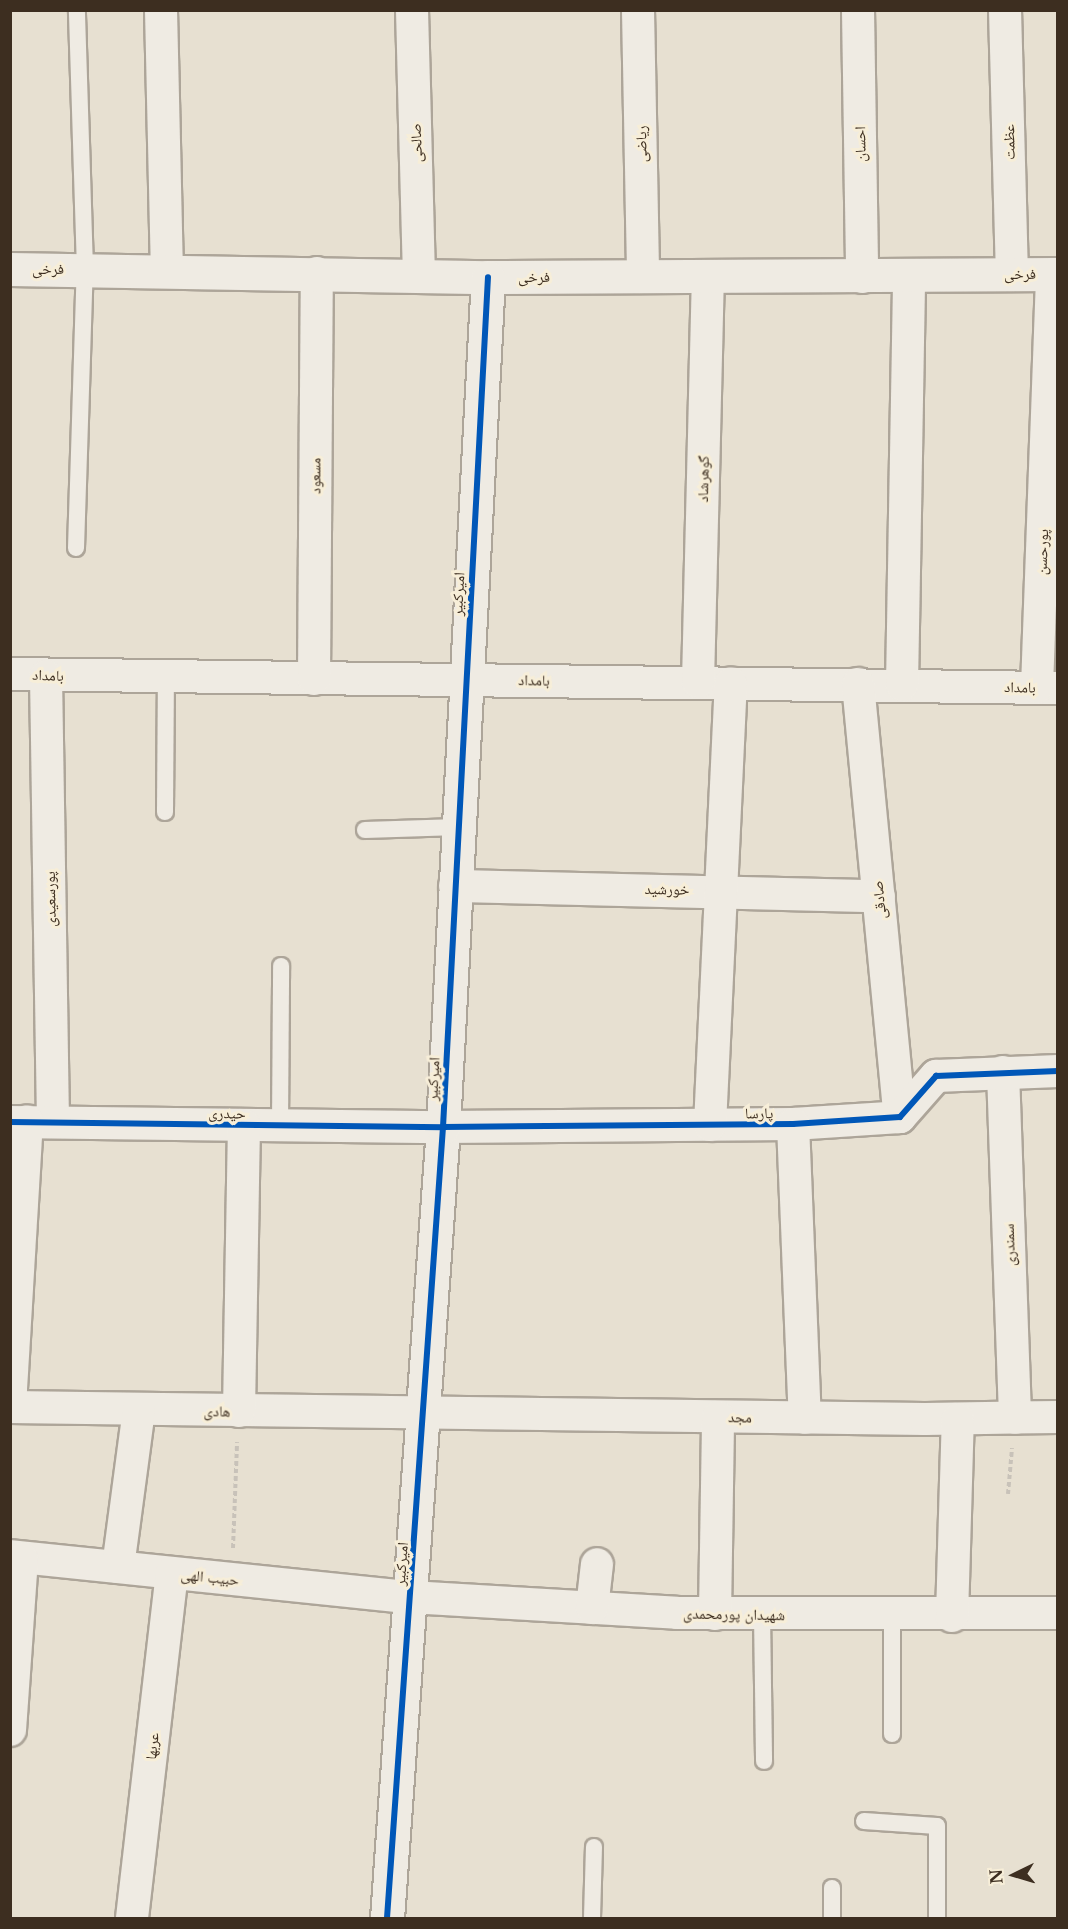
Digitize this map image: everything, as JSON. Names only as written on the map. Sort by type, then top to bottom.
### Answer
[{"type":"street","points":[[160,10],[167,269]]},
{"type":"street","name":"صالحی","points":[[412,10],[419,275]]},
{"type":"street","name":"ریاضی","points":[[638,10],[644,277]]},
{"type":"street","name":"احسان","points":[[858,10],[862,277]]},
{"type":"street","name":"عظمت","points":[[1005,10],[1012,273]]},
{"type":"street","name":"فرخی","points":[[10,269],[167,269],[488,277],[862,277],[1055,274]]},
{"type":"street","name":"مسعود","points":[[314,680],[317,273]]},
{"type":"street","name":"پورحسن","points":[[1047,688],[1055,274]]},
{"type":"street","points":[[902,685],[909,276]]},
{"type":"street","name":"امیرکبیر","points":[[387,1918],[443,1127],[488,277]]},
{"type":"street","name":"گوهرشاد","points":[[698,682],[708,277]]},
{"type":"street","name":"بامداد","points":[[10,674],[166,679],[698,682],[1047,688]]},
{"type":"street","name":"پورسعیدی","points":[[10,1407],[30,1122],[46,676]]},
{"type":"street","points":[[710,1125],[731,683]]},
{"type":"street","name":"صادقی","points":[[858,684],[900,1117]]},
{"type":"street","name":"خورشید","points":[[455,886],[721,890],[879,896]]},
{"type":"street","points":[[900,1117],[936,1076],[1058,1071]]},
{"type":"street","name":"سمندری","points":[[1003,1072],[1015,1418]]},
{"type":"street","name":"پارسا","points":[[443,1127],[794,1124],[900,1117]]},
{"type":"street","name":"حیدری","points":[[30,1122],[443,1127]]},
{"type":"street","points":[[794,1124],[805,1418]]},
{"type":"street","points":[[239,1411],[244,1125]]},
{"type":"street","name":"هادی","points":[[10,1407],[423,1414]]},
{"type":"street","points":[[118,1567],[139,1410]]},
{"type":"street","name":"مجد","points":[[423,1414],[958,1419],[1058,1417]]},
{"type":"street","points":[[715,1614],[718,1417]]},
{"type":"street","points":[[952,1616],[958,1419]]},
{"type":"street","points":[[10,1730],[16,1557]]},
{"type":"street","name":"حبیب الهی","points":[[16,1557],[410,1597]]},
{"type":"street","points":[[592,1608],[597,1564]]},
{"type":"street","name":"عربها","points":[[132,1918],[172,1573]]},
{"type":"street","name":"شهیدان پورمحمدی","points":[[410,1597],[715,1614],[952,1616],[1058,1612]]},
{"type":"lane","points":[[76,548],[85,269],[77,10]]},
{"type":"lane","points":[[165,812],[166,679]]},
{"type":"lane","points":[[365,830],[458,827]]},
{"type":"lane","points":[[280,1126],[281,966]]},
{"type":"lane","points":[[762,1614],[764,1761]]},
{"type":"lane","points":[[892,1615],[892,1734]]},
{"type":"lane","points":[[864,1821],[937,1826],[937,1918]]},
{"type":"lane","points":[[592,1918],[594,1846]]},
{"type":"lane","points":[[832,1888],[832,1918]]},
{"type":"path","points":[[232,1579],[239,1411]]},
{"type":"path","points":[[1008,1494],[1015,1418]]},
{"type":"cycle path","points":[[387,1918],[443,1127],[488,277]]},
{"type":"cycle path","points":[[10,1122],[443,1127],[793,1124],[900,1117],[936,1076],[1058,1071]]}]
